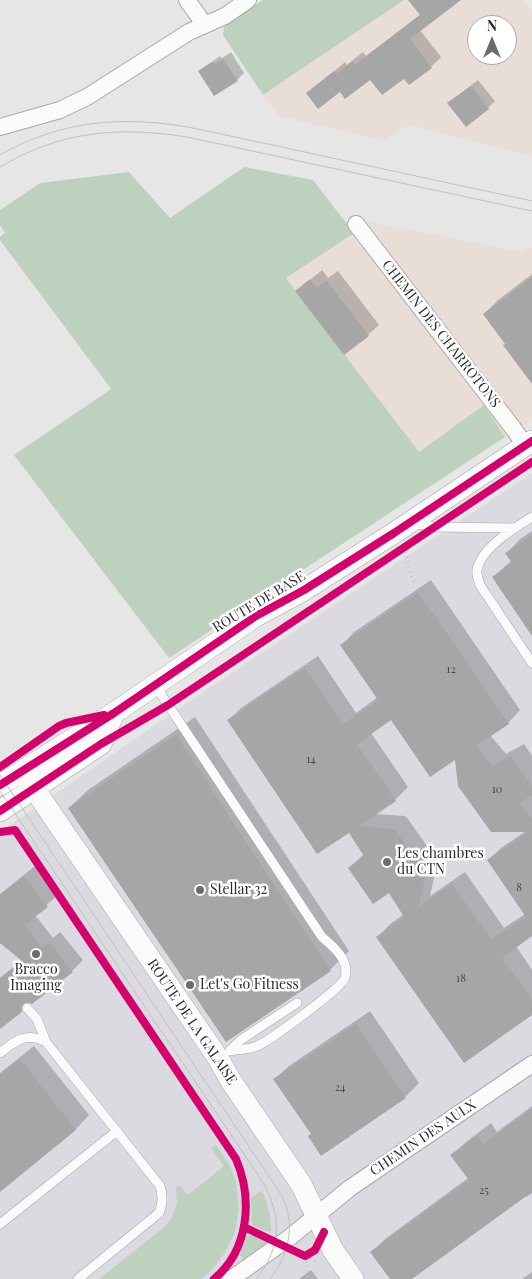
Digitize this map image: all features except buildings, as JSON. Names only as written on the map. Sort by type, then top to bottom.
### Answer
[{"type":"street","points":[[187,0],[204,25]]},
{"type":"street","points":[[0,127],[60,110],[87,97],[189,32],[225,16],[248,0]]},
{"type":"street","name":"CHEMIN DES CHARROTONS","points":[[356,224],[513,428],[528,443]]},
{"type":"street","name":"ROUTE DE BASE","points":[[0,786],[114,713],[256,616],[304,590],[528,443]]},
{"type":"street","points":[[0,811],[101,744],[114,713]]},
{"type":"street","name":"ROUTE DE LA GALAISE","points":[[22,771],[224,1054],[231,1081],[301,1184],[333,1250],[353,1279]]},
{"type":"street","name":"CHEMIN DES AULX","points":[[231,1279],[280,1244],[321,1223],[358,1183],[532,1064]]},
{"type":"lane","points":[[532,516],[485,553],[476,571],[480,586],[532,663]]},
{"type":"lane","points":[[410,522],[434,528],[515,528]]},
{"type":"lane","points":[[154,684],[322,937],[334,947],[344,961],[346,970],[345,980],[338,989],[318,1004],[256,1046],[224,1054]]},
{"type":"lane","points":[[224,1054],[242,1039],[297,1003]]},
{"type":"lane","points":[[27,1008],[37,1019],[46,1042],[160,1186],[163,1196],[159,1213],[152,1220],[78,1279]]},
{"type":"lane","points":[[0,1053],[22,1038],[36,1037],[46,1042]]},
{"type":"lane","points":[[0,1224],[116,1131]]},
{"type":"path","points":[[409,544],[403,551],[408,560],[409,573],[415,584]]},
{"type":"path","points":[[305,1256],[315,1250],[321,1223]]},
{"type":"path","points":[[280,1244],[316,1262]]},
{"type":"path","points":[[305,1256],[309,1279]]},
{"type":"shaded area","points":[[403,0],[523,0],[532,12],[532,157],[409,125],[383,141],[279,116],[263,95]]},
{"type":"shaded area","points":[[347,221],[364,221],[523,252],[532,247],[532,420],[505,437],[484,405],[419,453],[286,278],[353,233]]},
{"type":"shaded area","points":[[532,473],[532,1279],[0,1279],[0,832],[184,705]]},
{"type":"green space","points":[[263,0],[404,0],[263,95],[223,35],[224,27]]},
{"type":"green space","points":[[244,167],[313,180],[354,233],[286,278],[419,452],[484,405],[505,437],[169,658],[14,455],[111,389],[0,240],[0,237],[5,233],[0,225],[0,210],[40,183],[129,172],[170,218]]},
{"type":"green space","points":[[216,1145],[230,1166],[236,1182],[239,1209],[235,1232],[226,1251],[214,1268],[201,1279],[99,1279],[166,1226],[177,1203],[176,1188],[179,1185],[188,1195],[224,1166],[211,1148]]},
{"type":"green space","points":[[262,1191],[270,1215],[271,1231],[268,1232],[252,1225],[251,1197]]},
{"type":"green space","points":[[253,1235],[269,1243],[246,1262],[240,1255],[248,1236]]},
{"type":"tram line","points":[[0,155],[23,143],[71,127],[96,123],[146,122],[198,129],[532,201]]},
{"type":"tram line","points":[[0,167],[22,155],[68,139],[90,134],[138,132],[187,137],[532,211]]},
{"type":"tram line","points":[[0,775],[282,1196],[289,1218],[288,1239],[282,1260],[270,1279]]},
{"type":"tram line","points":[[0,791],[269,1194],[276,1219],[275,1243],[265,1267],[256,1279]]},
{"type":"cycle path","points":[[0,785],[114,713],[256,616],[304,590],[394,533],[532,441]]},
{"type":"cycle path","points":[[0,811],[101,744],[168,705],[532,462]]},
{"type":"cycle path","points":[[0,767],[59,726],[104,715]]},
{"type":"cycle path","points":[[0,832],[15,830],[236,1159],[245,1191],[244,1223],[241,1239],[235,1254],[214,1279]]},
{"type":"cycle path","points":[[244,1227],[305,1256],[315,1250],[324,1232]]},
{"type":"place","name":"Les chambres du CTN","points":[[387,862]]},
{"type":"place","name":"Stellar 32","points":[[200,890]]},
{"type":"place","name":"Bracco Imaging","points":[[36,954]]},
{"type":"place","name":"Let's Go Fitness","points":[[190,985]]}]
